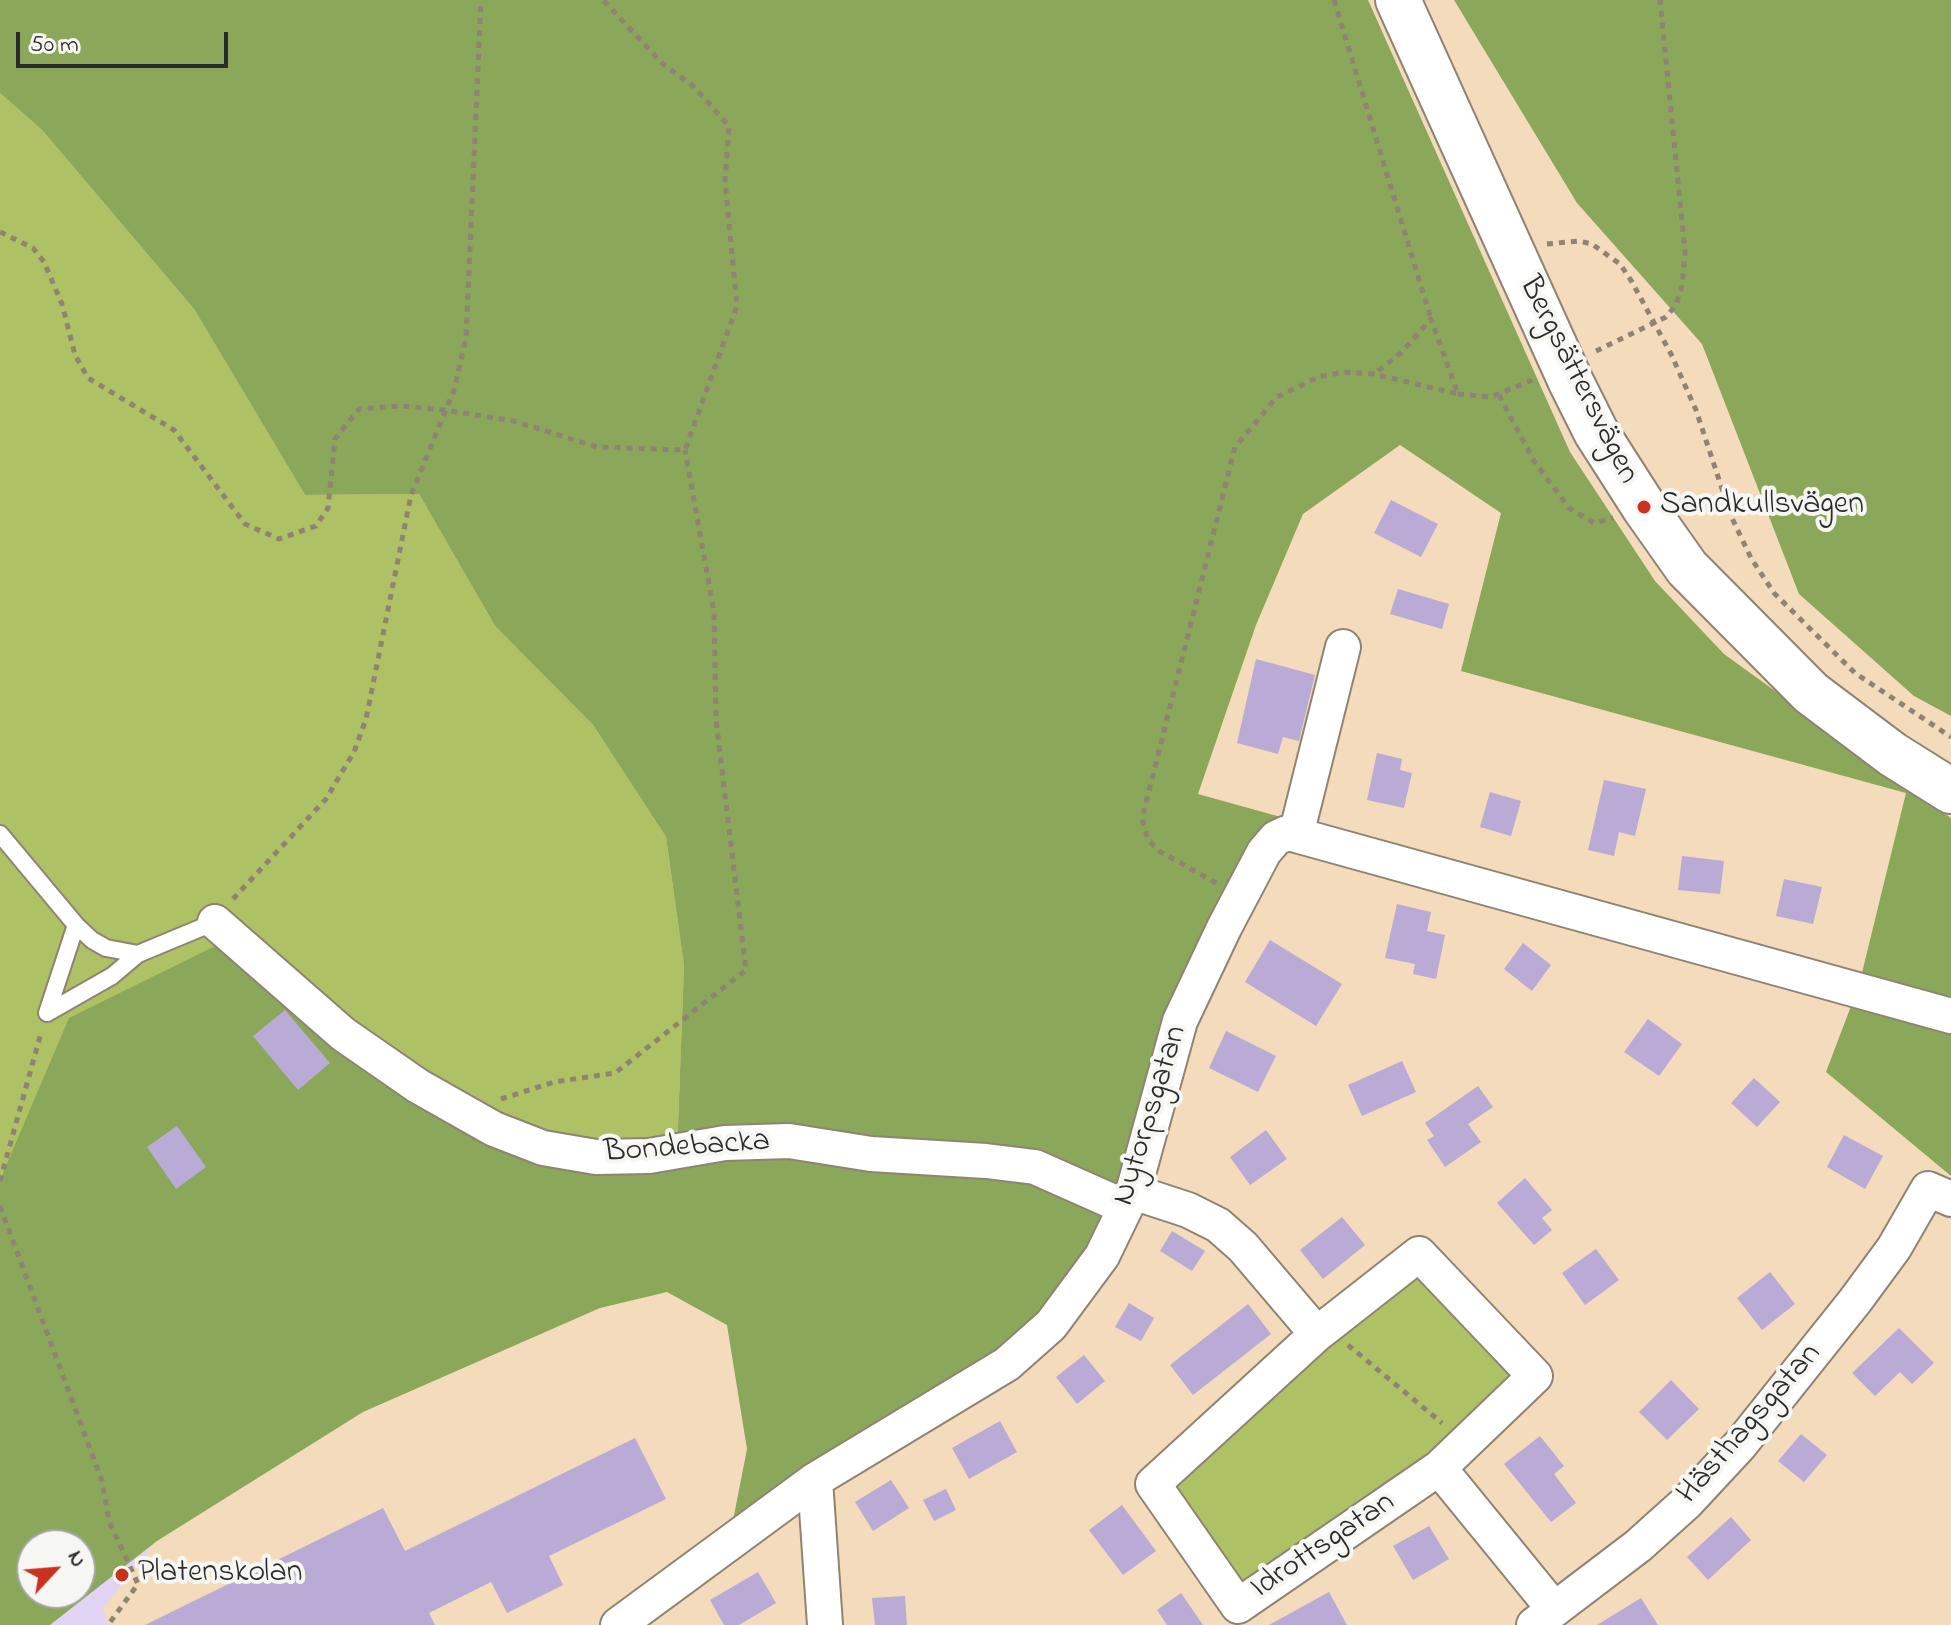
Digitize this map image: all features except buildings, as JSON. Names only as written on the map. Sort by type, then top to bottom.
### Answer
[{"type":"street","name":"Bergsättersvägen","points":[[1398,0],[1571,382],[1596,432],[1649,515],[1687,568],[1811,693],[1892,754],[1951,791]]},
{"type":"street","points":[[1343,647],[1296,835],[1951,1016]]},
{"type":"street","name":"Nytorpsgatan","points":[[618,1625],[815,1480],[1007,1364],[1051,1325],[1080,1289],[1129,1199],[1180,1021],[1242,895],[1264,852],[1276,838],[1287,833],[1296,835]]},
{"type":"street","name":"Bondebacka","points":[[215,922],[343,1034],[418,1086],[494,1129],[543,1148],[596,1157],[649,1156],[725,1143],[789,1141],[871,1154],[1035,1167],[1129,1199]]},
{"type":"street","name":"Hästhagsgatan","points":[[1541,1621],[1638,1546],[1687,1502],[1740,1445],[1940,1194]]},
{"type":"street","points":[[1129,1199],[1188,1210],[1218,1225],[1322,1330]]},
{"type":"street","name":"Idrottsgatan","points":[[1419,1254],[1535,1376],[1452,1458],[1238,1606],[1153,1484],[1322,1330],[1419,1254]]},
{"type":"street","points":[[1452,1458],[1541,1621]]},
{"type":"street","points":[[815,1480],[825,1625]]},
{"type":"lane","points":[[0,834],[76,925],[106,948],[138,954]]},
{"type":"lane","points":[[47,1013],[112,976],[138,954],[215,922]]},
{"type":"lane","points":[[47,1013],[76,925]]},
{"type":"path","points":[[215,922],[258,868],[326,799],[354,752],[377,676],[411,495],[461,364],[469,311],[481,0]]},
{"type":"path","points":[[489,1101],[519,1096],[554,1082],[615,1073],[746,970],[716,720],[714,612],[685,450],[737,306],[725,181],[729,126],[693,86],[662,63],[603,0]]},
{"type":"path","points":[[1334,0],[1431,319],[1458,394]]},
{"type":"path","points":[[1593,352],[1656,324],[1676,305],[1682,286],[1685,252],[1660,0]]},
{"type":"path","points":[[0,232],[33,248],[48,269],[62,304],[75,355],[88,378],[174,430],[231,510],[245,524],[279,539],[316,526],[328,508],[335,439],[359,409],[400,406],[445,410],[514,421],[597,447],[685,450]]},
{"type":"path","points":[[1542,245],[1579,241],[1608,253],[1626,273],[1656,324],[1696,410],[1731,516],[1751,558],[1774,593],[1855,673],[1951,737]]},
{"type":"path","points":[[1374,374],[1401,353],[1431,319]]},
{"type":"path","points":[[1242,895],[1159,851],[1148,840],[1142,819],[1235,447],[1277,397],[1318,377],[1344,372],[1374,374],[1478,398],[1499,395],[1536,378]]},
{"type":"path","points":[[1499,395],[1534,461],[1569,508],[1594,523],[1616,517]]},
{"type":"path","points":[[0,1181],[47,1013]]},
{"type":"path","points":[[0,1206],[102,1481],[113,1532],[138,1584],[108,1625]]},
{"type":"path","points":[[1322,1330],[1435,1414],[1452,1458]]},
{"type":"shaded area","name":"Platenskolan","points":[[156,1541],[103,1608],[108,1625],[50,1625],[70,1609],[96,1609],[96,1589]]},
{"type":"green space","points":[[0,0],[1368,0],[1570,452],[1655,581],[1724,654],[1951,818],[1951,1176],[1826,1072],[1859,985],[1906,793],[1461,671],[1501,513],[1400,445],[1303,514],[1256,625],[1198,794],[1313,826],[1269,856],[1049,1340],[729,1541],[747,1449],[727,1325],[667,1292],[600,1308],[363,1412],[157,1541],[96,1589],[96,1529],[16,1529],[16,1609],[70,1609],[50,1625],[0,1625],[0,1180],[69,1018],[215,946],[450,1114],[569,1155],[677,1152],[684,966],[666,837],[593,725],[495,626],[419,494],[305,495],[194,309],[42,130],[0,93]]},
{"type":"green space","points":[[1454,0],[1951,0],[1951,716],[1914,696],[1799,594],[1702,344],[1577,203]]},
{"type":"green space","points":[[0,93],[42,130],[194,309],[305,495],[419,494],[495,626],[593,725],[666,837],[684,966],[677,1153],[3,1172],[0,1180]]},
{"type":"green space","points":[[1423,1257],[1531,1375],[1240,1604],[1174,1482]]},
{"type":"place","name":"Sandkullsvägen","points":[[1644,507]]},
{"type":"place","name":"Platenskolan","points":[[122,1575]]}]
